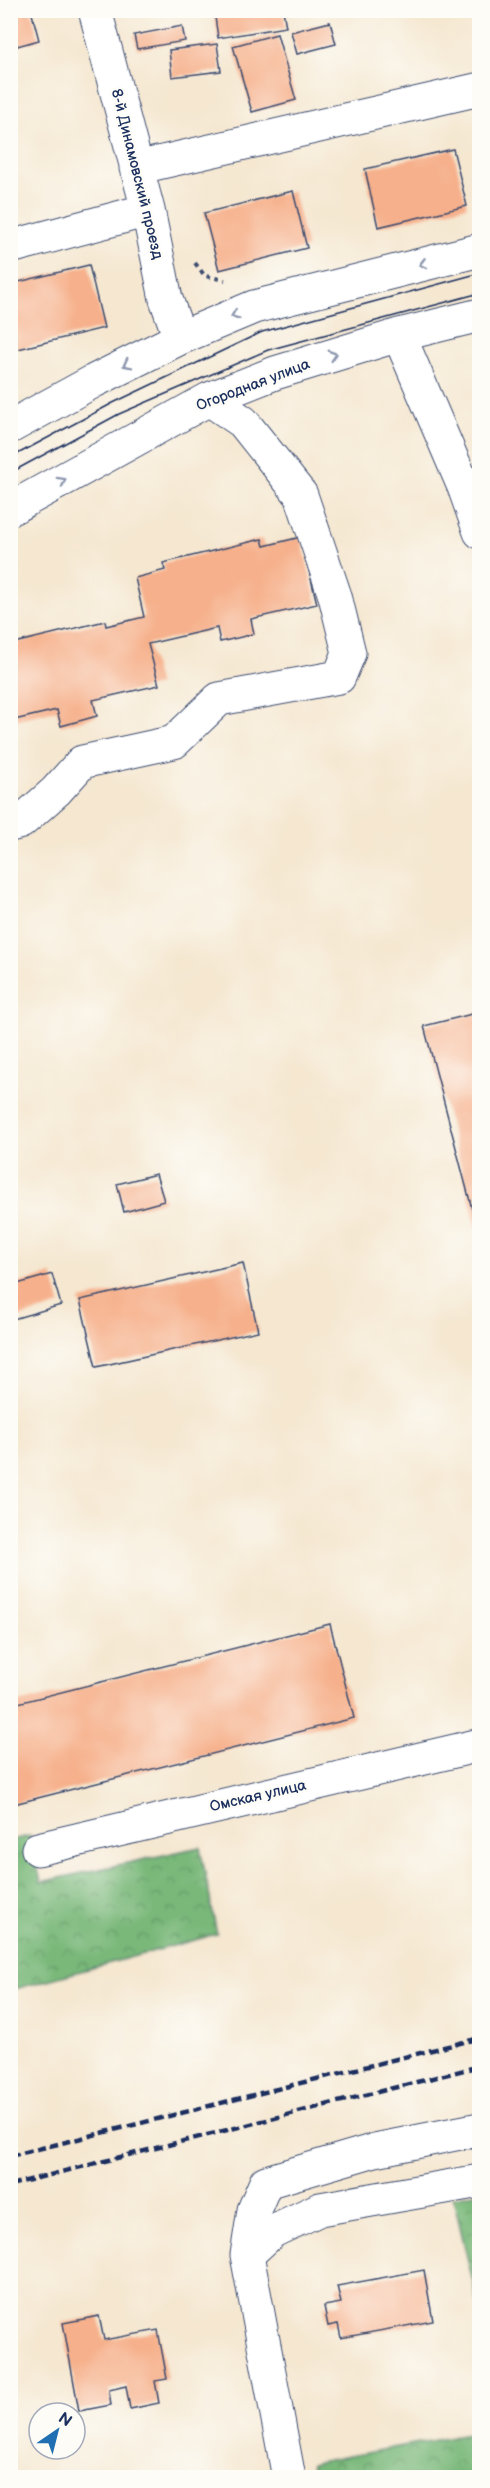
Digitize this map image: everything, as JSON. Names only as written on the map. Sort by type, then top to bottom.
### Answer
[{"type":"street","name":"8-й Динамовский проезд","points":[[95,10],[148,210],[166,299],[180,338]]},
{"type":"street","points":[[136,168],[480,88]]},
{"type":"street","points":[[10,247],[148,210]]},
{"type":"street","points":[[10,427],[180,338],[254,307],[480,250]]},
{"type":"street","name":"Огородная улица","points":[[10,509],[209,399],[275,373],[399,335],[480,315]]},
{"type":"street","points":[[399,335],[464,488],[480,532]]},
{"type":"street","points":[[10,825],[21,822],[47,799],[82,762],[174,742],[219,699],[339,677],[349,653],[334,596],[301,495],[243,422],[209,399]]},
{"type":"street","name":"Омская улица","points":[[38,1850],[131,1826],[480,1745]]},
{"type":"street","points":[[289,2478],[247,2255],[254,2210],[266,2182],[375,2150],[480,2129]]},
{"type":"street","points":[[247,2255],[273,2231],[320,2209],[480,2181]]},
{"type":"green space","points":[[30,1836],[41,1882],[200,1847],[217,1934],[11,1990],[11,1840]]},
{"type":"green space","points":[[479,2192],[479,2308],[453,2197]]},
{"type":"green space","points":[[479,2432],[479,2477],[314,2477],[311,2463]]},
{"type":"building","points":[[10,10],[31,10],[39,40],[10,48]]},
{"type":"building","points":[[256,10],[283,10],[286,27],[218,38],[215,17]]},
{"type":"building","points":[[330,22],[336,44],[297,54],[291,32]]},
{"type":"building","points":[[182,26],[185,41],[137,49],[134,35]]},
{"type":"building","points":[[277,34],[296,100],[252,112],[233,46]]},
{"type":"building","points":[[217,44],[221,71],[172,77],[169,50]]},
{"type":"building","points":[[453,149],[467,206],[378,227],[365,169]]},
{"type":"building","points":[[293,191],[307,248],[219,270],[204,213]]},
{"type":"building","points":[[89,265],[104,328],[10,351],[10,284]]},
{"type":"building","points":[[301,537],[317,604],[251,619],[254,634],[220,642],[217,628],[148,644],[159,685],[93,700],[97,716],[61,726],[57,710],[10,721],[10,644],[105,621],[106,626],[144,617],[135,578],[165,570],[163,563],[262,539],[264,546]]},
{"type":"building","points":[[480,1012],[480,1227],[477,1228],[424,1026]]},
{"type":"building","points":[[156,1174],[164,1201],[124,1212],[117,1184]]},
{"type":"building","points":[[243,1263],[258,1331],[96,1367],[80,1300]]},
{"type":"building","points":[[52,1274],[61,1305],[10,1320],[10,1286]]},
{"type":"building","points":[[330,1624],[354,1718],[10,1805],[10,1705]]},
{"type":"building","points":[[424,2270],[433,2321],[341,2338],[338,2324],[328,2326],[324,2306],[341,2303],[337,2286]]},
{"type":"building","points":[[99,2316],[104,2340],[158,2330],[167,2379],[155,2381],[159,2403],[130,2409],[126,2386],[109,2390],[111,2405],[87,2410],[87,2401],[77,2401],[63,2323]]},
{"type":"tram line","points":[[10,458],[113,403],[262,332],[480,273]]},
{"type":"tram line","points":[[10,473],[119,414],[268,350],[480,293]]},
{"type":"railway","points":[[10,2156],[480,2038]]},
{"type":"railway","points":[[10,2185],[480,2066]]}]
